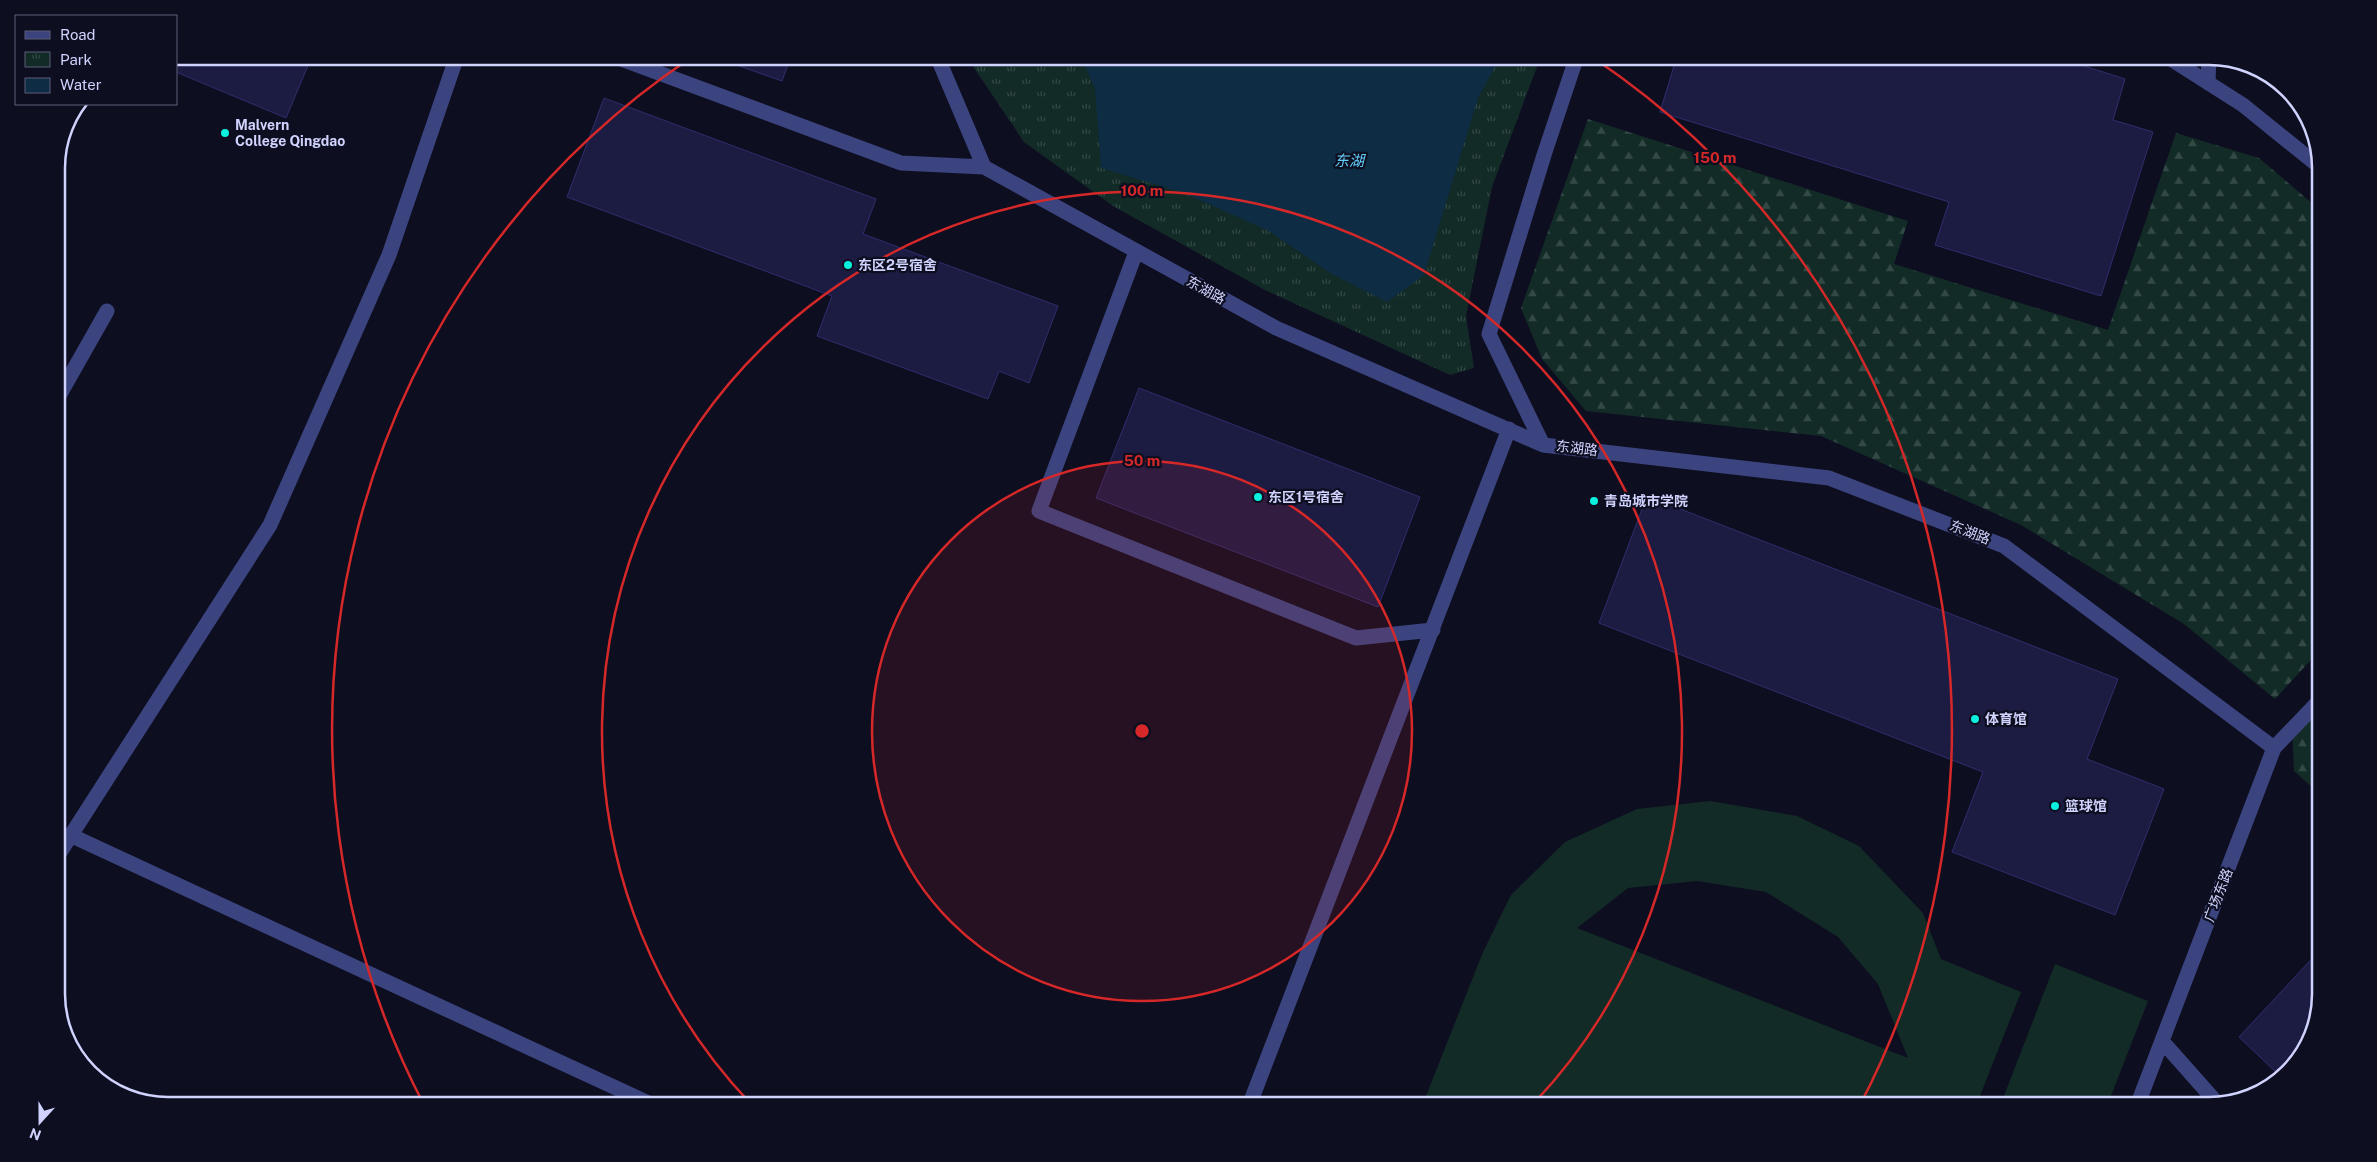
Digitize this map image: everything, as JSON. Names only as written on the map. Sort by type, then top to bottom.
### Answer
[{"type":"street","points":[[65,843],[270,525],[388,255],[454,65]]},
{"type":"street","points":[[637,65],[901,163],[984,168],[941,65]]},
{"type":"street","points":[[1543,444],[1489,334],[1574,65]]},
{"type":"street","points":[[2180,65],[2243,105],[2312,161]]},
{"type":"street","points":[[2208,83],[2209,65]]},
{"type":"street","name":"东湖路","points":[[984,168],[1276,328],[1543,444],[1829,478],[2004,546],[2274,748]]},
{"type":"street","points":[[1136,252],[1039,511],[1356,638],[1433,630]]},
{"type":"street","points":[[65,386],[107,311]]},
{"type":"street","points":[[1252,1097],[1509,429]]},
{"type":"street","name":"广场东路","points":[[2140,1097],[2274,748],[2312,708]]},
{"type":"street","points":[[70,835],[636,1097]]},
{"type":"street","points":[[2162,1041],[2212,1097]]},
{"type":"green space","name":"东湖","points":[[972,65],[1538,65],[1492,187],[1466,316],[1474,368],[1450,375],[1263,289],[1113,206],[1024,142]]},
{"type":"green space","points":[[1588,119],[1908,221],[1894,264],[2108,330],[2176,133],[2259,158],[2312,203],[2312,659],[2275,699],[2184,624],[2021,525],[1821,436],[1586,411],[1542,359],[1521,308]]},
{"type":"green space","points":[[2312,708],[2312,787],[2294,771],[2292,729]]},
{"type":"green space","points":[[1710,801],[1797,816],[1859,846],[1923,913],[1941,959],[2021,992],[1980,1097],[1426,1097],[1483,952],[1511,895],[1565,842],[1637,809]],"holes":[[[1697,881],[1766,892],[1838,937],[1878,984],[1908,1058],[1577,928],[1628,888]]]},
{"type":"green space","points":[[2055,964],[2148,1001],[2111,1097],[2003,1097]]},
{"type":"water","name":"东湖","points":[[1085,65],[1496,65],[1478,98],[1424,275],[1387,302],[1330,273],[1269,231],[1184,193],[1101,168],[1095,89]]},
{"type":"building","points":[[178,65],[308,65],[286,118],[178,73]]},
{"type":"building","points":[[737,65],[788,65],[782,81]]},
{"type":"building","points":[[1674,65],[2081,65],[2125,79],[2113,120],[2153,132],[2101,296],[1935,245],[1949,202],[1660,112]]},
{"type":"building","name":"东区2号宿舍","points":[[604,98],[876,199],[863,234],[1058,306],[1029,383],[999,371],[988,399],[817,336],[832,296],[567,197]]},
{"type":"building","name":"东区1号宿舍","points":[[1139,388],[1420,497],[1378,607],[1096,498]]},
{"type":"building","name":"体育馆","points":[[1647,496],[2118,679],[2087,759],[2164,789],[2115,915],[1952,852],[1983,772],[1599,623]]},
{"type":"building","points":[[2312,959],[2312,994],[2307,1027],[2295,1051],[2286,1062],[2276,1072],[2239,1037]]},
{"type":"place","name":"Malvern College Qingdao","points":[[225,133]]},
{"type":"place","name":"东区2号宿舍","points":[[848,265]]},
{"type":"place","name":"东区1号宿舍","points":[[1258,497]]},
{"type":"place","name":"青岛城市学院","points":[[1594,501]]},
{"type":"place","name":"体育馆","points":[[1975,719]]},
{"type":"place","name":"篮球馆","points":[[2055,806]]}]
